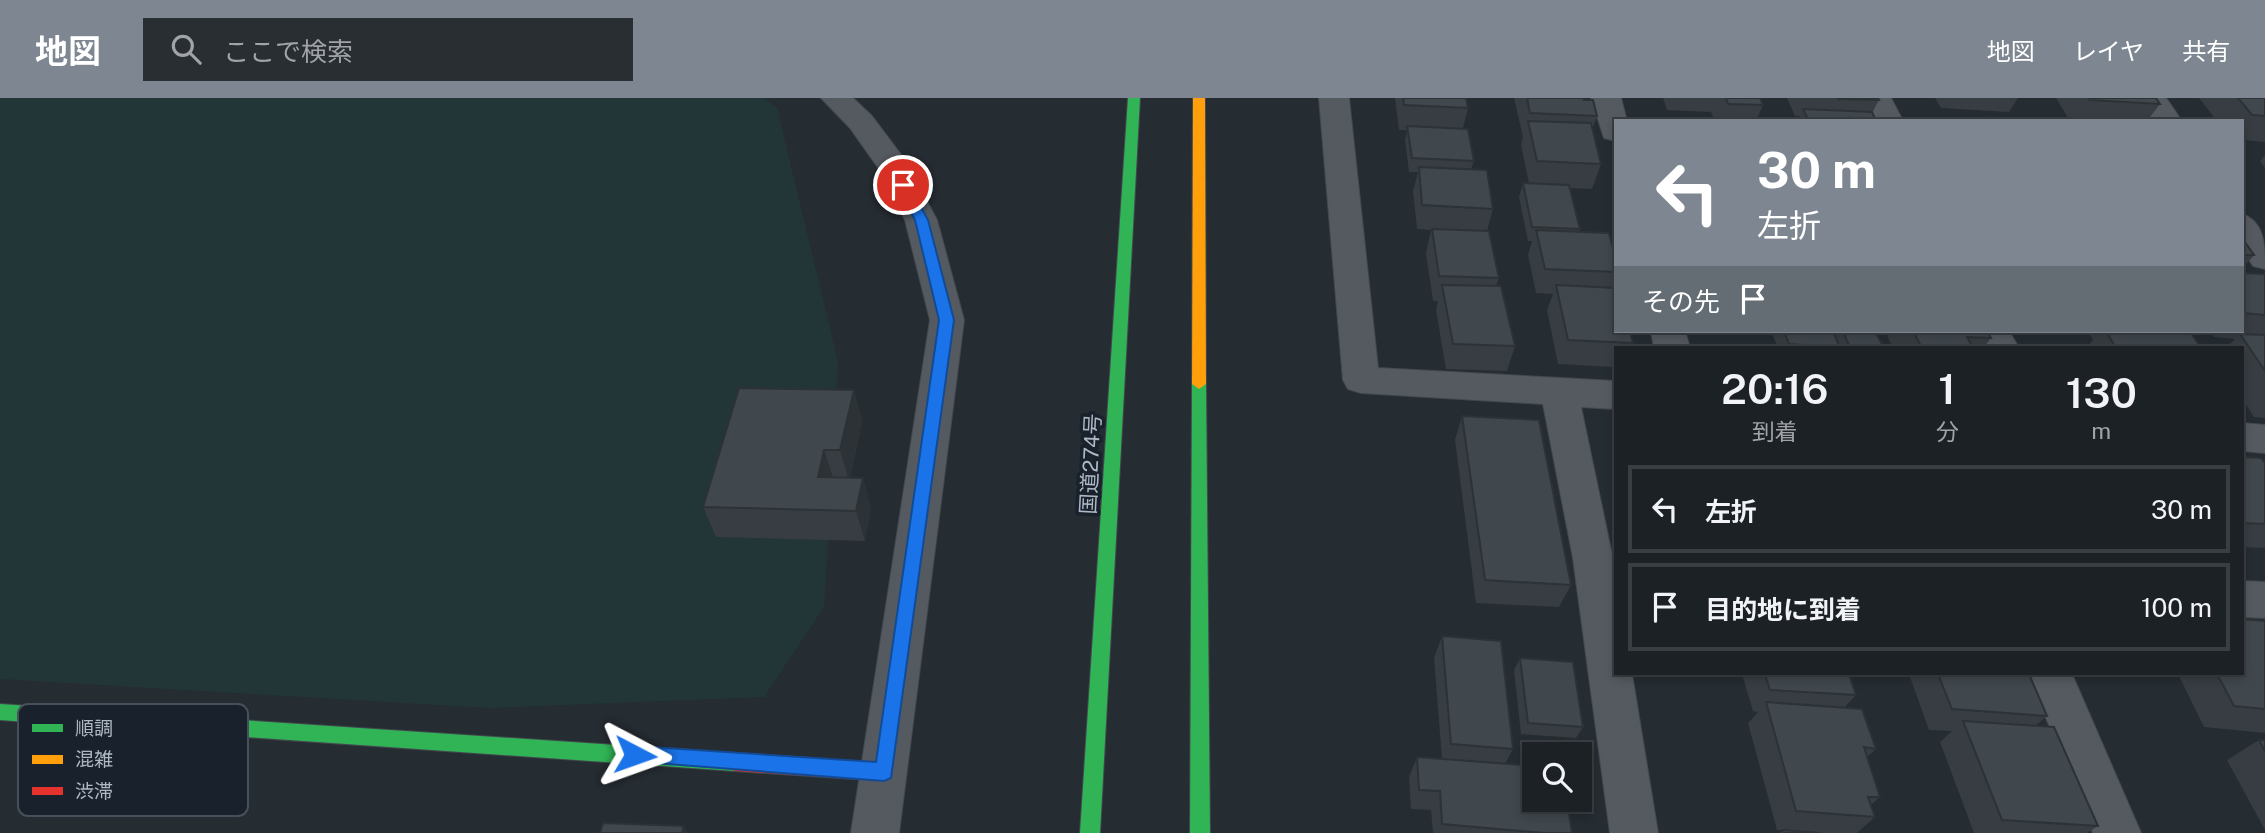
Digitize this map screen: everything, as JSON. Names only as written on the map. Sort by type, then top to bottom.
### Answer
[{"type":"main road","name":"国道274号","points":[[1090,833],[1133,98]]},
{"type":"main road","points":[[1199,98],[1200,833]]},
{"type":"main road","points":[[0,712],[18,713]]},
{"type":"main road","points":[[248,729],[884,772]]},
{"type":"street","points":[[836,98],[861,122],[894,167],[921,220],[947,320],[875,833]]},
{"type":"street","points":[[1334,98],[1361,380],[1614,395]]},
{"type":"street","points":[[1606,98],[1614,128]]},
{"type":"street","points":[[1876,98],[1887,119]]},
{"type":"street","points":[[2151,98],[2166,119]]},
{"type":"street","points":[[1559,391],[1604,559],[1614,650]]},
{"type":"street","points":[[2244,437],[2265,439]]},
{"type":"street","points":[[2244,599],[2265,600]]},
{"type":"street","points":[[1617,675],[1634,833]]},
{"type":"street","points":[[2050,675],[2116,833]]},
{"type":"green space","points":[[0,98],[765,98],[777,108],[838,362],[824,607],[764,697],[488,708],[0,679]]},
{"type":"building","points":[[1403,98],[1466,98],[1468,108],[1404,105]]},
{"type":"building","points":[[1527,98],[1593,100],[1597,116],[1530,113]]},
{"type":"building","points":[[1726,98],[1760,98],[1763,105],[1728,104]]},
{"type":"building","points":[[1878,98],[1879,100],[1838,99]]},
{"type":"building","points":[[2089,98],[2156,98],[2160,104],[2090,100]]},
{"type":"building","points":[[2238,98],[2265,98],[2265,116],[2252,115]]},
{"type":"building","points":[[1803,109],[1872,112],[1875,119],[1808,119]]},
{"type":"building","points":[[1988,117],[2023,119],[1990,119]]},
{"type":"building","points":[[1528,121],[1591,123],[1601,164],[1537,161]]},
{"type":"building","points":[[1407,126],[1468,129],[1474,161],[1412,158]]},
{"type":"building","points":[[1419,167],[1487,170],[1493,209],[1422,205]]},
{"type":"building","points":[[1523,183],[1569,185],[1580,229],[1532,227]]},
{"type":"building","points":[[1432,229],[1489,231],[1499,278],[1439,276]]},
{"type":"building","points":[[1536,230],[1609,233],[1614,252],[1614,272],[1545,269]]},
{"type":"building","points":[[2244,241],[2254,255],[2244,255]]},
{"type":"building","points":[[2244,273],[2265,274],[2265,315],[2244,313]]},
{"type":"building","points":[[1442,285],[1501,286],[1515,346],[1453,344]]},
{"type":"building","points":[[1556,285],[1614,288],[1614,333],[1630,333],[1633,343],[1568,340]]},
{"type":"building","points":[[1785,333],[1834,333],[1839,346],[1803,346],[1789,344]]},
{"type":"building","points":[[1844,333],[1876,333],[1883,346],[1849,346]]},
{"type":"building","points":[[1914,333],[1988,333],[1991,338],[1967,337],[1972,346],[1921,346]]},
{"type":"building","points":[[2107,333],[2191,333],[2200,346],[2115,346]]},
{"type":"building","points":[[2240,334],[2265,335],[2265,371]]},
{"type":"building","points":[[739,388],[854,390],[840,450],[824,450],[818,477],[863,478],[856,511],[703,507]]},
{"type":"building","points":[[1462,416],[1539,420],[1571,585],[1485,580]]},
{"type":"building","points":[[2244,457],[2261,458],[2265,463],[2265,524],[2244,523]]},
{"type":"building","points":[[2244,619],[2265,621],[2265,709],[2234,706],[2218,675],[2244,675]]},
{"type":"building","points":[[1442,636],[1501,641],[1513,749],[1451,744]]},
{"type":"building","points":[[1520,658],[1573,662],[1583,727],[1528,723]]},
{"type":"building","points":[[1765,675],[1849,675],[1856,695],[1770,690]]},
{"type":"building","points":[[1938,675],[2029,675],[2047,716],[1952,709]]},
{"type":"building","points":[[1766,702],[1862,709],[1876,749],[1864,747],[1880,797],[1868,797],[1875,817],[1796,811]]},
{"type":"building","points":[[1963,721],[2054,727],[2098,826],[2002,820]]},
{"type":"building","points":[[2259,740],[2265,740],[2265,751]]},
{"type":"building","points":[[1417,757],[1522,765],[1522,812],[1569,812],[1572,833],[1442,824],[1440,791],[1419,790]]},
{"type":"building","points":[[603,823],[684,826],[682,833],[600,833]]},
{"type":"building","points":[[1783,830],[1821,833],[1784,833]]},
{"type":"traffic: fast","points":[[1090,833],[1134,98]]},
{"type":"traffic: fast","points":[[1199,384],[1200,833]]},
{"type":"traffic: fast","points":[[0,712],[18,713]]},
{"type":"traffic: fast","points":[[248,729],[735,762]]},
{"type":"traffic: slow","points":[[1199,98],[1199,384]]},
{"type":"traffic: jam","points":[[735,762],[884,772]]},
{"type":"route","points":[[635,755],[884,772],[947,320],[921,220],[903,185]]}]
